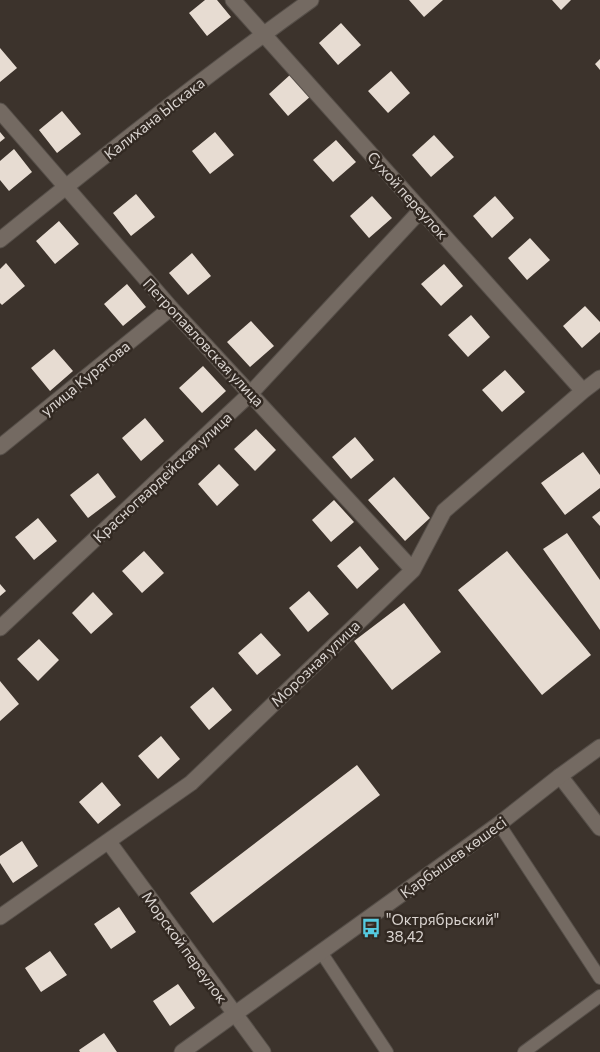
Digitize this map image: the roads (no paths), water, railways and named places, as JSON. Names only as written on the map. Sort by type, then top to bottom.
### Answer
[{"type":"street","name":"Сухой переулок","points":[[232,0],[583,391]]},
{"type":"street","name":"Калихана Ыскака","points":[[0,240],[65,187],[263,34],[311,0]]},
{"type":"street","name":"Петропавловская улица","points":[[0,111],[171,308],[413,570]]},
{"type":"street","name":"Красногвардейская улица","points":[[0,628],[251,394],[421,210]]},
{"type":"street","name":"улица Куратова","points":[[0,447],[171,308]]},
{"type":"street","name":"Морозная улица","points":[[0,917],[191,783],[413,570],[444,511],[600,378]]},
{"type":"street","name":"Қарбышев көшесі","points":[[182,1052],[499,824],[560,776],[600,748]]},
{"type":"street","points":[[560,776],[600,828]]},
{"type":"street","name":"Морской переулок","points":[[108,841],[263,1052]]},
{"type":"lane","points":[[499,824],[600,978]]},
{"type":"lane","points":[[321,952],[387,1052]]},
{"type":"lane","points":[[524,1052],[600,996]]},
{"type":"place","name":"\"Октрябрьский\" 38,42","points":[[371,928]]}]
